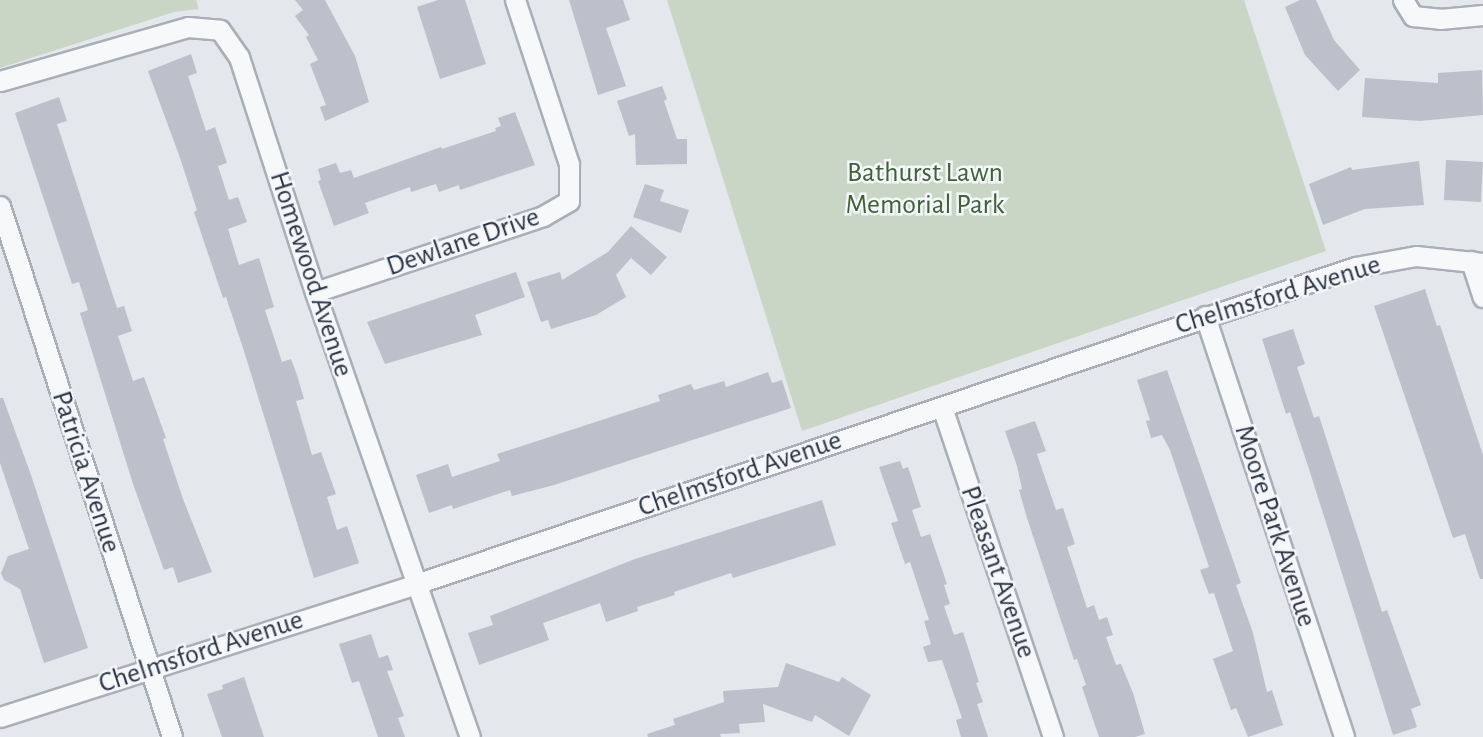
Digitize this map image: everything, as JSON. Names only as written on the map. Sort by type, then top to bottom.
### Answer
[{"type":"street","name":"Dewlane Drive","points":[[315,292],[543,216],[569,201],[569,164],[515,0]]},
{"type":"street","points":[[1403,0],[1413,16],[1440,19],[1483,15]]},
{"type":"street","name":"Homewood Avenue","points":[[0,81],[188,27],[220,30],[239,57],[315,292],[470,737]]},
{"type":"street","name":"Patricia Avenue","points":[[0,206],[172,737]]},
{"type":"street","name":"Chelmsford Avenue","points":[[0,717],[415,584],[1355,267],[1416,256],[1477,262]]},
{"type":"street","points":[[1477,262],[1483,297]]},
{"type":"street","name":"Moore Park Avenue","points":[[1205,316],[1344,737]]},
{"type":"street","name":"Pleasant Avenue","points":[[942,407],[1053,737]]},
{"type":"green space","points":[[0,0],[196,0],[199,9],[174,12],[0,68]]},
{"type":"green space","name":"Bathurst Lawn Memorial Park","points":[[667,0],[1244,0],[1326,251],[802,431]]},
{"type":"building","points":[[295,0],[325,0],[355,56],[369,102],[325,121],[320,107],[326,105],[310,64],[318,60],[306,37],[309,35],[295,16],[303,10]]},
{"type":"building","points":[[438,0],[465,0],[486,64],[440,79],[417,7]]},
{"type":"building","points":[[569,0],[623,0],[630,20],[606,28],[626,86],[598,95]]},
{"type":"building","points":[[1300,0],[1316,0],[1334,40],[1360,70],[1338,91],[1305,55],[1285,7]]},
{"type":"building","points":[[191,54],[197,73],[188,76],[206,131],[215,127],[227,163],[218,166],[229,200],[238,197],[247,222],[228,229],[239,265],[259,258],[274,307],[265,310],[282,362],[291,359],[297,375],[304,399],[296,401],[312,455],[321,452],[336,494],[327,497],[337,530],[347,526],[359,563],[314,578],[243,348],[226,297],[223,298],[194,212],[197,210],[179,155],[148,71]]},
{"type":"building","points":[[1482,70],[1483,115],[1420,121],[1362,117],[1365,78],[1438,83],[1438,73]]},
{"type":"building","points":[[662,86],[667,99],[664,101],[677,139],[687,139],[687,164],[636,165],[635,134],[629,136],[617,101]]},
{"type":"building","points":[[59,97],[67,121],[57,124],[117,308],[124,306],[132,331],[118,336],[133,381],[144,377],[166,438],[163,439],[183,499],[212,572],[178,583],[173,567],[164,570],[133,484],[80,313],[88,310],[79,282],[72,284],[15,113]]},
{"type":"building","points":[[515,112],[535,165],[460,190],[459,185],[439,192],[436,184],[411,192],[410,187],[365,203],[369,213],[334,226],[318,181],[321,180],[318,169],[336,163],[340,173],[351,170],[354,178],[496,131],[495,128],[501,126],[498,118]]},
{"type":"building","points":[[1446,160],[1483,162],[1481,202],[1444,200]]},
{"type":"building","points":[[1419,161],[1424,205],[1365,209],[1323,225],[1309,184],[1351,167],[1352,170]]},
{"type":"building","points":[[645,184],[664,190],[660,201],[689,210],[681,233],[633,217]]},
{"type":"building","points":[[631,226],[667,257],[651,275],[631,258],[616,275],[626,297],[596,315],[551,329],[548,320],[541,322],[527,282],[560,272],[562,280],[608,252]]},
{"type":"building","points":[[516,272],[525,297],[475,315],[482,335],[385,364],[367,322]]},
{"type":"building","points":[[1425,289],[1437,326],[1440,325],[1483,455],[1483,579],[1480,579],[1465,534],[1453,538],[1374,306]]},
{"type":"building","points":[[1293,329],[1305,364],[1297,367],[1314,418],[1319,416],[1382,612],[1387,610],[1421,705],[1411,709],[1417,727],[1393,735],[1309,469],[1290,412],[1286,414],[1262,339]]},
{"type":"building","points":[[1167,370],[1241,583],[1236,585],[1253,633],[1267,692],[1272,690],[1283,725],[1248,737],[1236,708],[1231,710],[1213,659],[1233,651],[1214,593],[1209,594],[1200,570],[1209,567],[1170,450],[1162,435],[1151,438],[1146,421],[1150,420],[1137,380]]},
{"type":"building","points":[[768,372],[772,383],[782,380],[791,408],[554,485],[512,496],[510,490],[453,509],[452,505],[429,513],[416,475],[448,464],[452,477],[500,461],[497,454],[660,401],[658,395],[691,384],[694,390],[724,381],[726,387]]},
{"type":"building","points":[[0,398],[3,398],[31,475],[88,648],[44,663],[20,589],[4,580],[1,573],[8,556],[29,549],[0,463]]},
{"type":"building","points":[[1035,421],[1046,451],[1037,454],[1056,510],[1063,508],[1075,544],[1067,547],[1087,608],[1094,605],[1099,620],[1107,617],[1113,635],[1106,637],[1116,665],[1121,664],[1133,693],[1145,734],[1135,737],[1099,737],[1082,687],[1086,685],[1077,659],[1074,660],[1027,518],[1019,490],[1022,489],[1017,466],[1005,431]]},
{"type":"building","points":[[900,461],[903,469],[908,467],[921,507],[912,510],[921,537],[930,534],[947,584],[944,585],[950,604],[944,606],[954,635],[963,632],[979,682],[976,683],[983,702],[977,704],[988,737],[961,737],[956,720],[962,718],[942,660],[928,662],[923,647],[931,644],[924,621],[929,620],[910,562],[905,564],[891,523],[898,521],[879,467]]},
{"type":"building","points":[[822,500],[836,545],[733,578],[731,573],[674,592],[675,595],[637,607],[638,611],[606,622],[600,603],[543,623],[549,640],[479,665],[468,633],[493,625],[490,616],[635,559]]},
{"type":"building","points":[[371,634],[379,658],[388,655],[393,670],[387,671],[404,716],[398,718],[405,737],[378,737],[359,681],[352,683],[339,644]]},
{"type":"building","points":[[786,663],[839,682],[842,677],[871,695],[849,736],[815,715],[812,722],[763,704],[765,722],[739,724],[740,733],[720,734],[721,737],[648,737],[647,734],[675,725],[673,719],[724,702],[723,691],[778,687]]},
{"type":"building","points":[[244,677],[264,737],[222,737],[207,694],[223,689],[222,685]]}]
